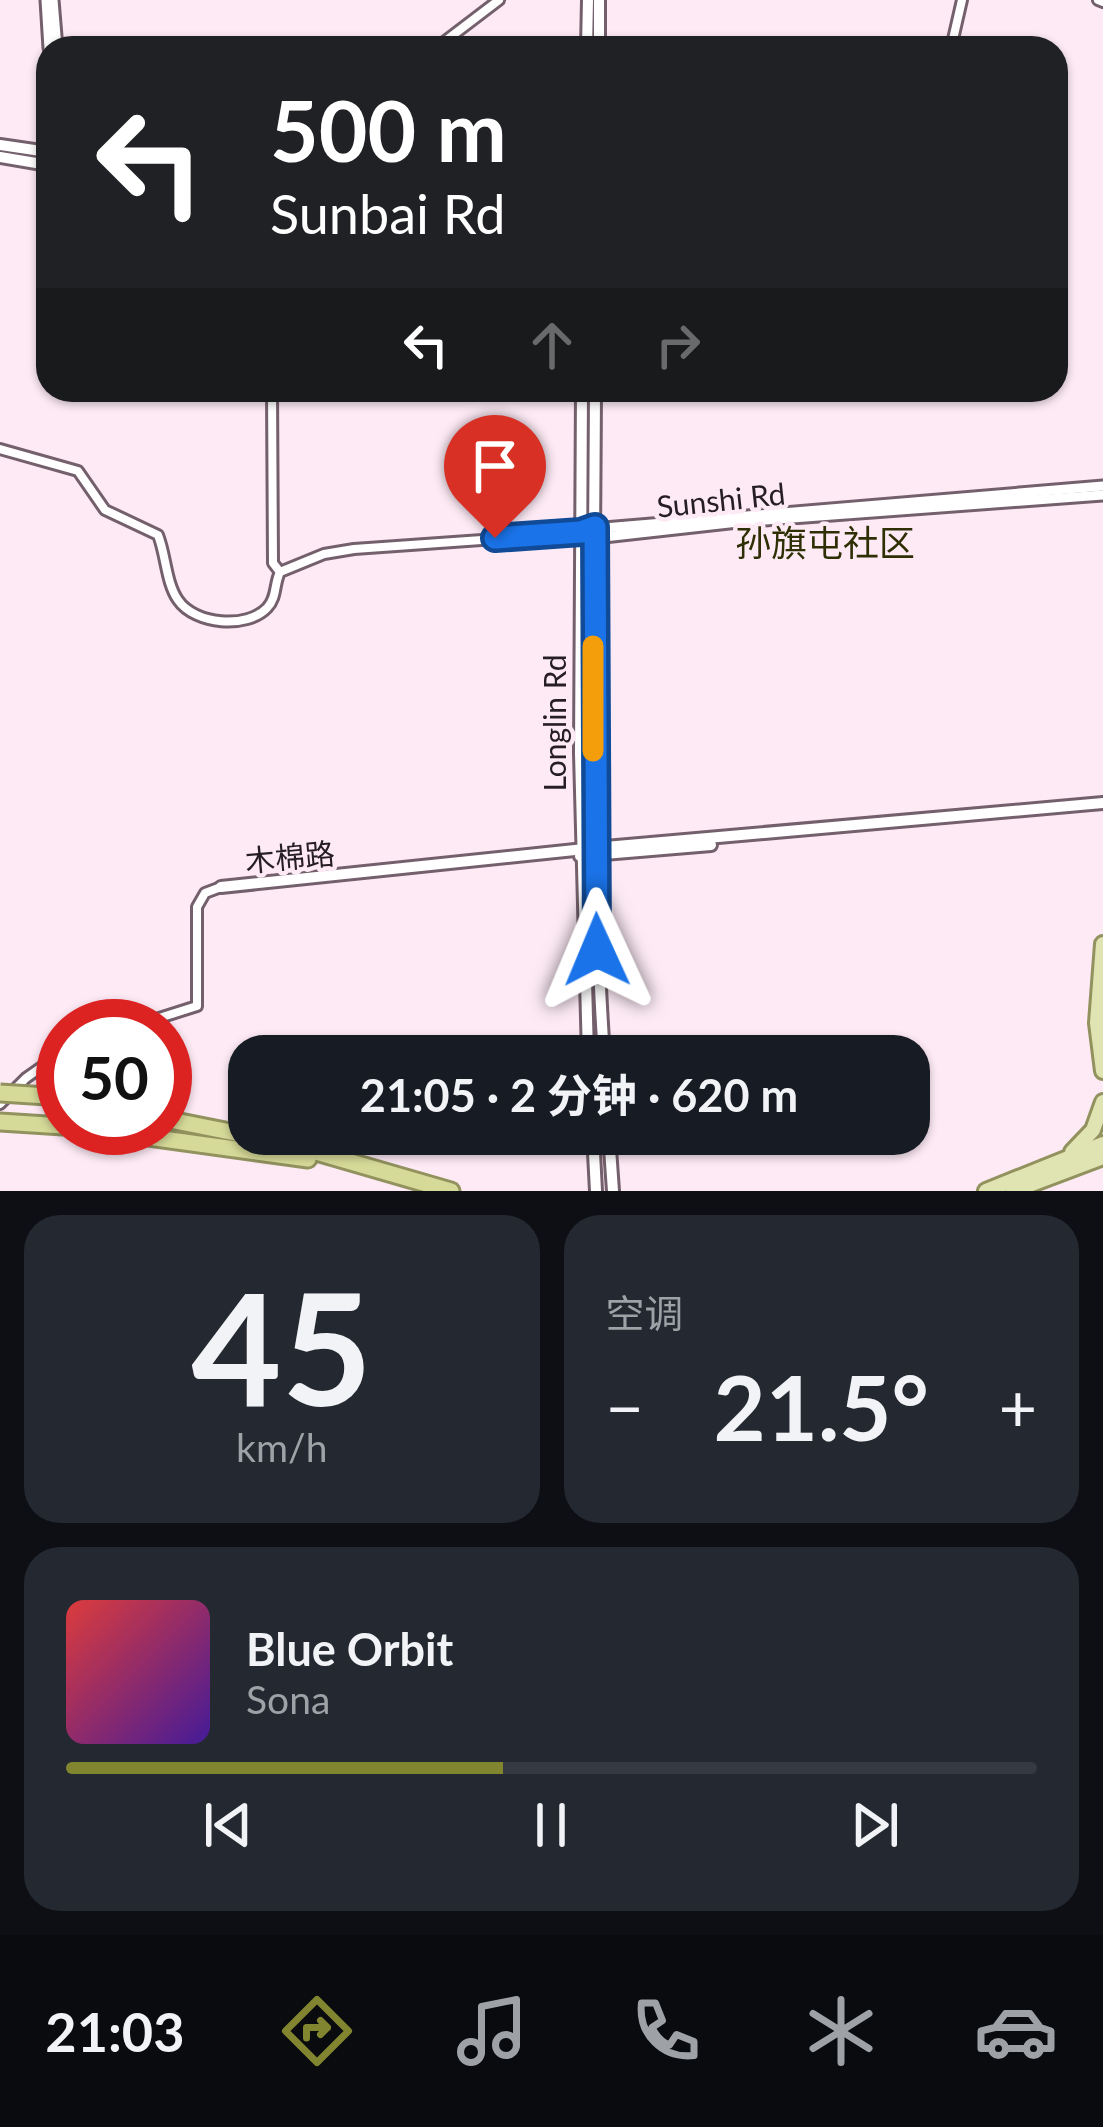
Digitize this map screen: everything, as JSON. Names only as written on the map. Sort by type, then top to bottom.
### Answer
[{"type":"highway","points":[[0,1093],[36,1095]]},
{"type":"highway","points":[[0,1106],[36,1107]]},
{"type":"highway","points":[[0,1106],[36,1112]]},
{"type":"highway","points":[[192,1115],[228,1124]]},
{"type":"highway","points":[[0,1124],[36,1125]]},
{"type":"highway","points":[[192,1128],[228,1134]]},
{"type":"highway","points":[[192,1131],[418,1191]]},
{"type":"highway","points":[[192,1142],[308,1160]]},
{"type":"highway","points":[[326,1155],[451,1191]]},
{"type":"main road","points":[[587,0],[587,36]]},
{"type":"main road","points":[[599,0],[599,36]]},
{"type":"main road","points":[[0,146],[36,150]]},
{"type":"main road","points":[[0,157],[36,163]]},
{"type":"main road","name":"Longlin Rd","points":[[582,402],[588,1035]]},
{"type":"main road","name":"Longlin Rd","points":[[596,402],[588,852],[602,1035]]},
{"type":"main road","name":"木棉路","points":[[221,887],[1103,806]]},
{"type":"main road","points":[[1102,1071],[1097,1023],[1103,944]]},
{"type":"main road","points":[[1063,1160],[1093,1130],[1103,1102]]},
{"type":"main road","points":[[986,1191],[1103,1144]]},
{"type":"main road","points":[[594,1155],[596,1191]]},
{"type":"main road","points":[[611,1155],[614,1191]]},
{"type":"main road","points":[[1013,1191],[1103,1156]]},
{"type":"street","points":[[50,0],[52,36]]},
{"type":"street","points":[[452,36],[499,0]]},
{"type":"street","points":[[954,36],[962,0]]},
{"type":"street","points":[[0,449],[78,471],[105,510],[158,535],[175,596],[191,612],[222,621],[257,616],[274,600],[280,572],[273,563],[272,402]]},
{"type":"street","name":"Sunshi Rd","points":[[581,532],[1103,490]]},
{"type":"street","points":[[280,572],[324,554],[354,549],[581,532]]},
{"type":"street","points":[[192,1008],[197,1006],[197,907],[205,892],[221,887]]},
{"type":"street","points":[[0,1106],[36,1071]]},
{"type":"slow traffic","points":[[593,646],[593,751]]},
{"type":"district","name":"孙旗屯社区","points":[[825,543]]},
{"type":"route","points":[[495,538],[595,527],[597,950]]}]
